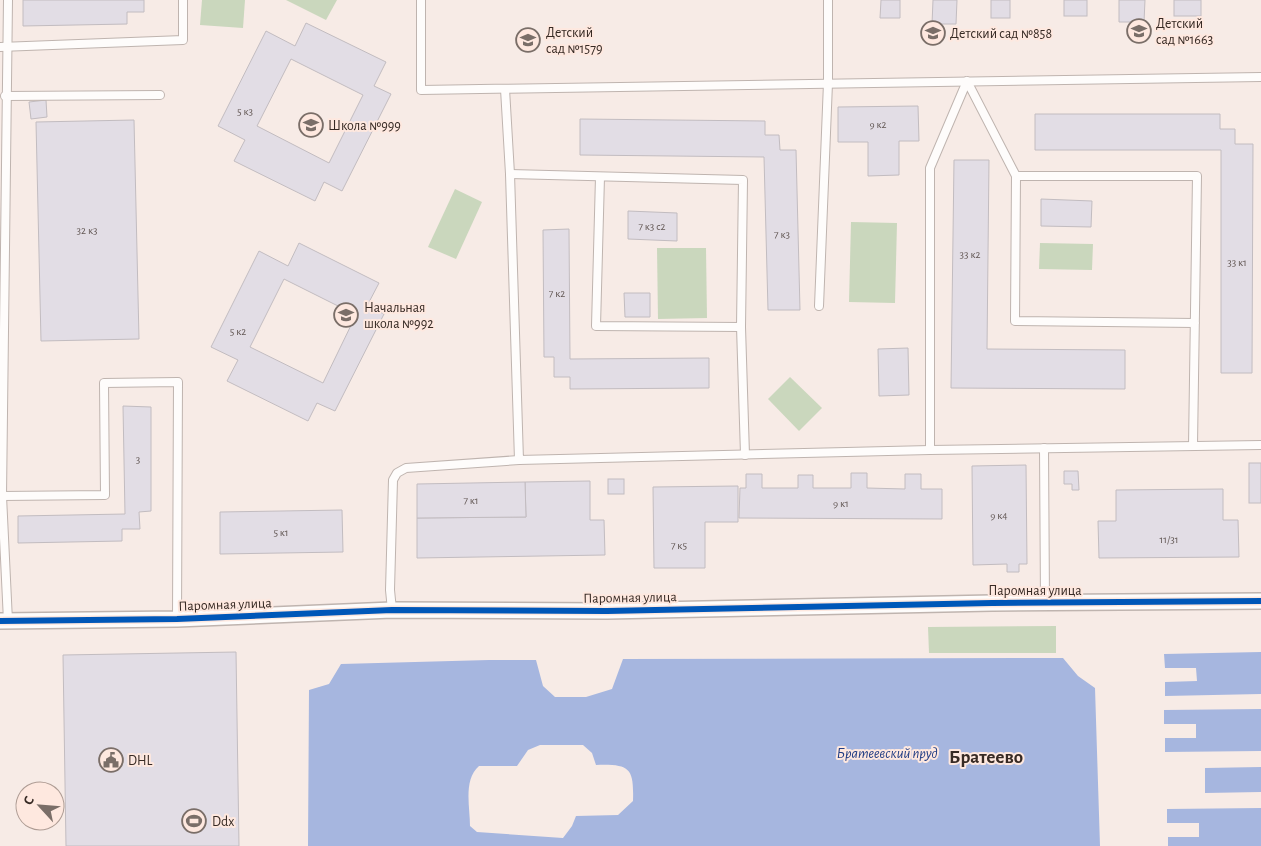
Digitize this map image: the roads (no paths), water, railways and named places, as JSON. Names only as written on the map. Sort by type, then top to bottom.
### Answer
[{"type":"street","name":"Паромная улица","points":[[4,621],[177,619],[392,610],[607,611],[1261,601]]},
{"type":"lane","points":[[4,621],[2,362],[5,96],[3,48],[8,0]]},
{"type":"lane","points":[[3,48],[183,40],[183,0]]},
{"type":"lane","points":[[421,0],[421,90],[1261,77]]},
{"type":"lane","points":[[819,306],[828,84],[828,0]]},
{"type":"lane","points":[[967,81],[1016,176],[1015,321],[1195,323]]},
{"type":"lane","points":[[930,450],[930,168],[967,81]]},
{"type":"lane","points":[[506,88],[519,460]]},
{"type":"lane","points":[[5,96],[160,95]]},
{"type":"lane","points":[[510,174],[743,180],[741,327],[745,455]]},
{"type":"lane","points":[[600,176],[596,326],[741,327]]},
{"type":"lane","points":[[1016,176],[1197,176],[1193,446]]},
{"type":"lane","points":[[2,496],[104,496],[104,383],[178,382],[177,619]]},
{"type":"lane","points":[[392,610],[390,590],[393,480],[397,473],[406,468],[519,460],[930,450],[1261,445]]},
{"type":"lane","points":[[1044,448],[1045,603]]},
{"type":"water","points":[[1261,652],[1261,694],[1165,696],[1165,682],[1197,681],[1196,668],[1165,668],[1164,654]]},
{"type":"water","name":"Братеевский пруд","points":[[1063,658],[1078,676],[1095,688],[1100,846],[308,846],[309,690],[329,684],[341,664],[536,660],[543,686],[555,697],[586,697],[612,689],[623,659]],"holes":[[[540,745],[583,745],[592,753],[596,765],[623,767],[631,775],[633,801],[618,815],[576,816],[572,826],[563,838],[477,832],[470,826],[469,786],[474,772],[479,766],[517,766],[528,750]]]},
{"type":"water","points":[[1261,709],[1261,751],[1165,752],[1165,738],[1196,738],[1196,724],[1164,724],[1164,710]]},
{"type":"water","points":[[1261,767],[1261,792],[1205,793],[1205,768]]},
{"type":"water","points":[[1261,808],[1261,846],[1168,846],[1168,837],[1199,837],[1199,823],[1167,823],[1167,809]]},
{"type":"place","name":"Детский сад №1663","points":[[1139,31]]},
{"type":"place","name":"Детский сад №858","points":[[933,33]]},
{"type":"place","name":"Детский сад №1579","points":[[528,40]]},
{"type":"place","name":"Школа №999","points":[[311,125]]},
{"type":"place","name":"Начальная школа №992","points":[[346,315]]},
{"type":"place","name":"DHL","points":[[111,760]]},
{"type":"place","name":"Ddx","points":[[194,821]]},
{"type":"district","name":"Братеево","points":[[986,756]]}]
